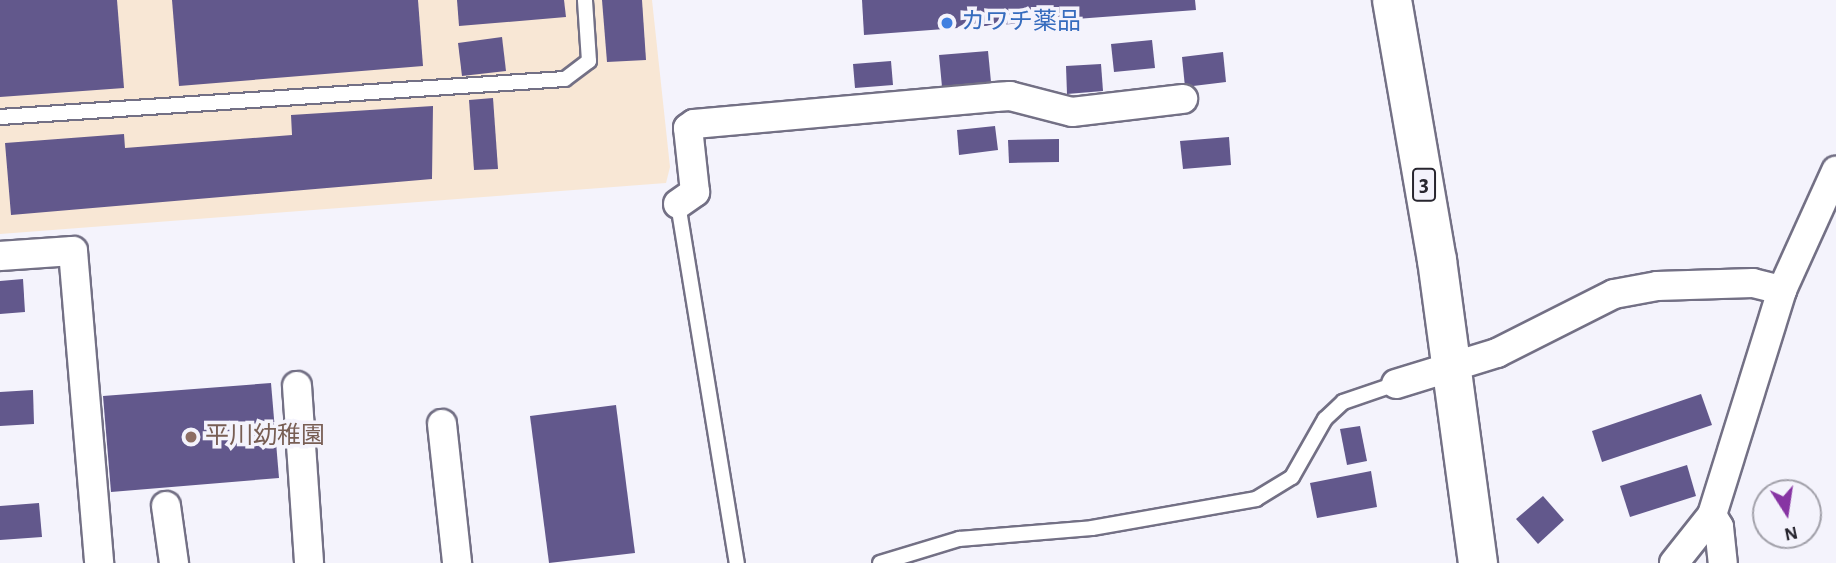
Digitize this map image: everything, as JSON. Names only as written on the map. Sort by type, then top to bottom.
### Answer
[{"type":"main road","name":"3","points":[[1392,0],[1454,370],[1478,563]]},
{"type":"main road","name":"3","points":[[1454,370],[1460,563]]},
{"type":"street","points":[[678,204],[695,192],[688,128],[694,124],[1010,96],[1072,112],[1183,99]]},
{"type":"street","points":[[1674,563],[1712,515],[1782,290],[1836,171]]},
{"type":"street","points":[[0,256],[74,251],[99,563]]},
{"type":"street","points":[[1396,384],[1454,370],[1614,294],[1657,286],[1753,283],[1782,290]]},
{"type":"street","points":[[297,386],[309,563]]},
{"type":"street","points":[[442,424],[457,563]]},
{"type":"street","points":[[166,506],[174,563]]},
{"type":"street","points":[[1712,515],[1719,527],[1723,563]]},
{"type":"lane","points":[[0,117],[565,79],[589,61],[584,0]]},
{"type":"lane","points":[[678,204],[737,563]]},
{"type":"lane","points":[[880,563],[959,539],[1092,528],[1256,499],[1292,477],[1325,419],[1343,402],[1396,384]]},
{"type":"shaded area","points":[[0,0],[652,0],[670,167],[666,183],[0,234]]},
{"type":"building","points":[[0,0],[117,0],[124,88],[0,97]]},
{"type":"building","points":[[172,0],[418,0],[423,66],[179,86]]},
{"type":"building","points":[[457,0],[564,0],[566,17],[459,26]]},
{"type":"building","points":[[602,0],[642,0],[646,60],[607,62]]},
{"type":"building","name":"カワチ薬品","points":[[862,0],[1195,0],[1196,10],[864,35]]},
{"type":"building","points":[[502,37],[506,71],[462,76],[458,43]]},
{"type":"building","points":[[1152,40],[1155,68],[1114,72],[1111,44]]},
{"type":"building","points":[[988,51],[991,82],[942,87],[939,55]]},
{"type":"building","points":[[1223,52],[1226,82],[1185,87],[1182,57]]},
{"type":"building","points":[[891,61],[893,85],[855,88],[853,64]]},
{"type":"building","points":[[1101,64],[1103,91],[1067,94],[1066,66]]},
{"type":"building","points":[[493,98],[498,169],[474,170],[469,100]]},
{"type":"building","points":[[433,106],[432,179],[11,215],[5,143],[124,134],[125,148],[292,135],[291,115]]},
{"type":"building","points":[[995,126],[998,150],[959,155],[957,130]]},
{"type":"building","points":[[1229,137],[1231,165],[1183,169],[1180,141]]},
{"type":"building","points":[[1059,139],[1059,162],[1009,163],[1008,140]]},
{"type":"building","points":[[23,279],[25,312],[0,314],[0,281]]},
{"type":"building","name":"平川幼稚園","points":[[271,383],[279,478],[111,492],[103,396]]},
{"type":"building","points":[[33,390],[34,424],[0,426],[0,392]]},
{"type":"building","points":[[1701,394],[1712,425],[1602,462],[1592,431]]},
{"type":"building","points":[[616,405],[635,553],[549,563],[530,416]]},
{"type":"building","points":[[1360,426],[1367,461],[1347,465],[1340,429]]},
{"type":"building","points":[[1687,465],[1696,496],[1630,517],[1620,486]]},
{"type":"building","points":[[1371,471],[1377,507],[1317,518],[1310,483]]},
{"type":"building","points":[[1543,496],[1564,520],[1538,544],[1516,519]]},
{"type":"building","points":[[39,503],[42,537],[0,540],[0,506]]},
{"type":"place","name":"カワチ薬品","points":[[947,23]]},
{"type":"place","name":"平川幼稚園","points":[[191,437]]}]
